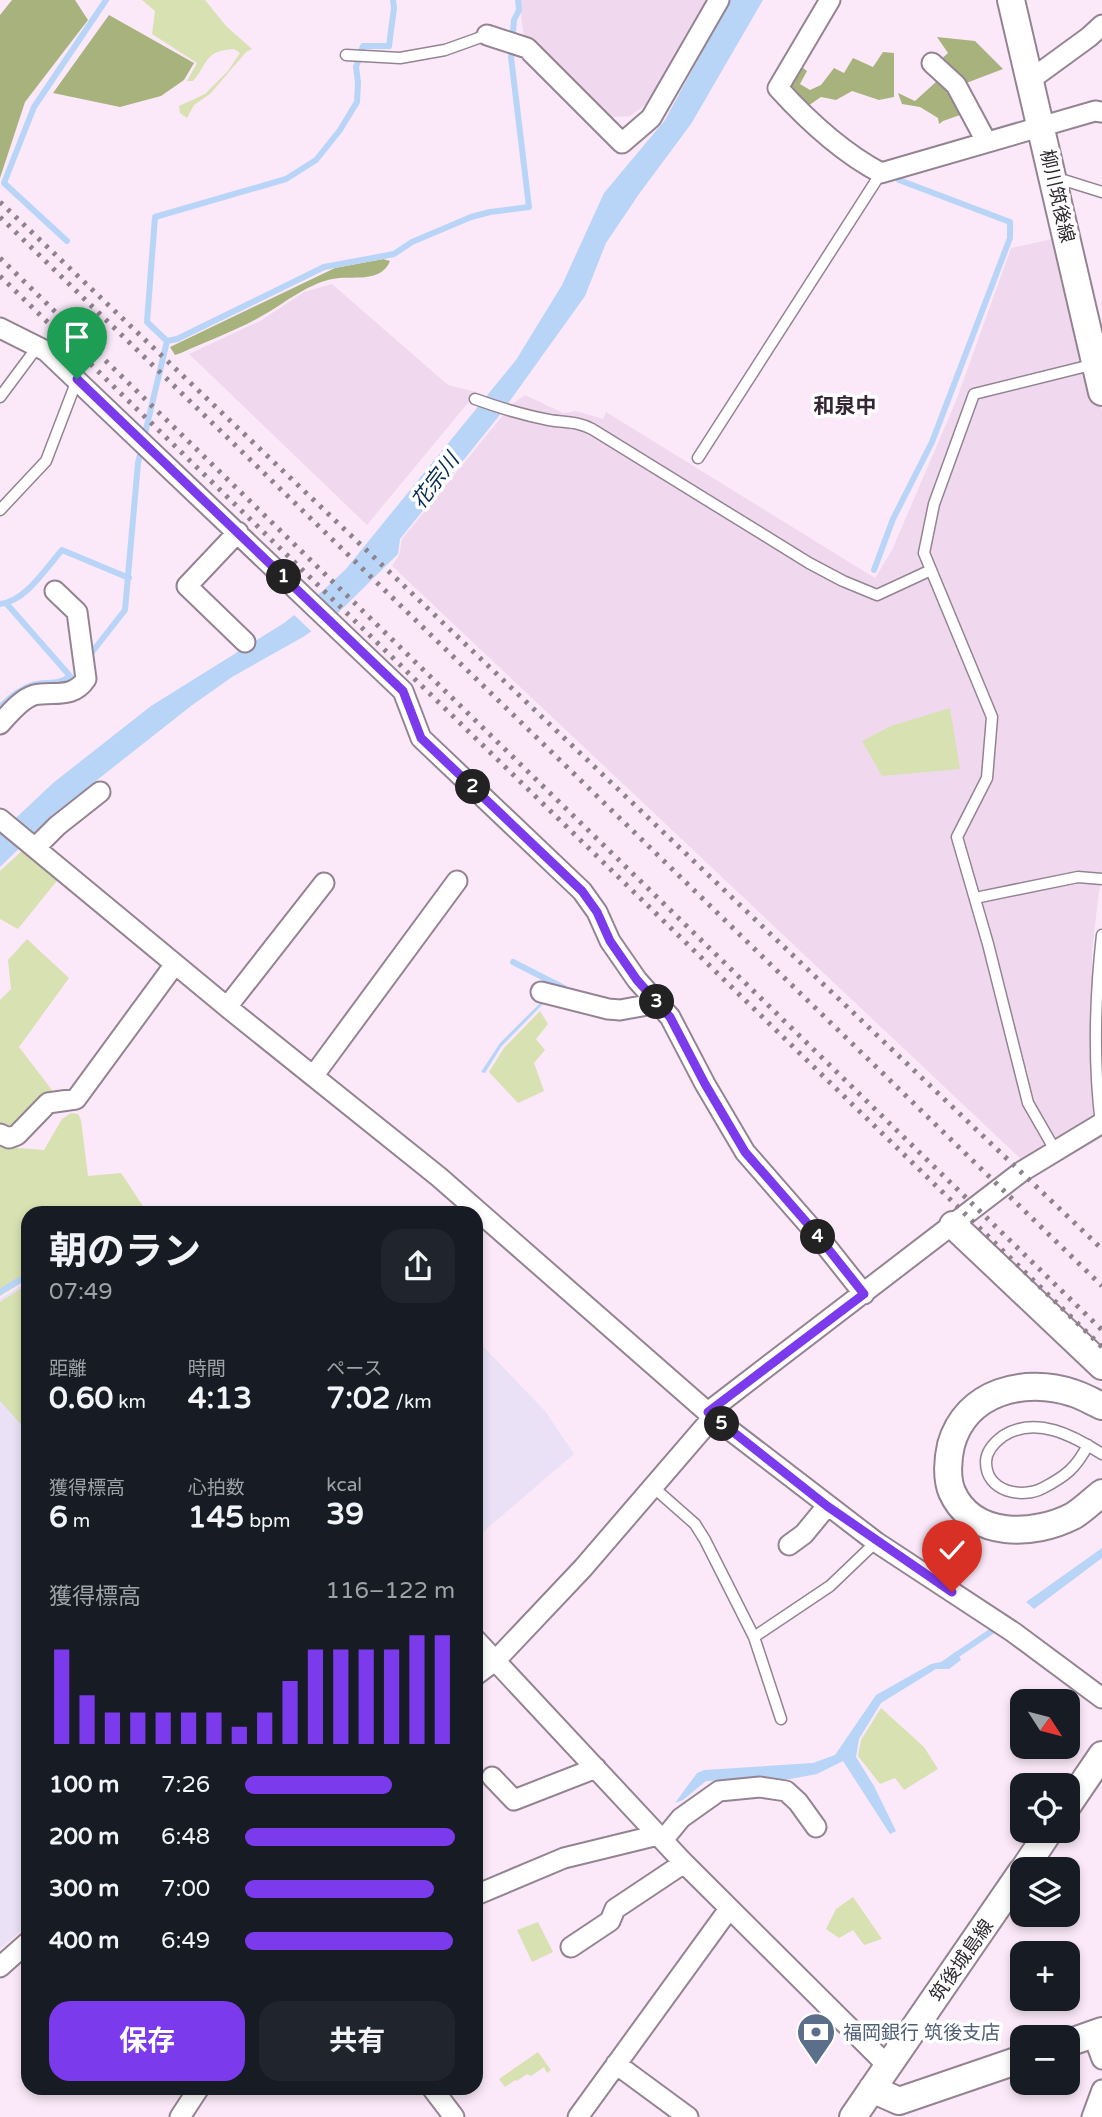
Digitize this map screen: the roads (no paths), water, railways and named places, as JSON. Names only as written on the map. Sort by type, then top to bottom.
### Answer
[{"type":"main road","name":"柳川筑後線","points":[[1011,0],[1102,392]]},
{"type":"main road","points":[[953,1225],[1102,1366]]},
{"type":"main road","points":[[1102,1406],[1072,1393],[1034,1386],[1007,1390],[978,1403],[956,1429],[947,1459],[951,1490],[967,1513],[992,1527],[1034,1530],[1054,1524],[1076,1515],[1102,1493]]},
{"type":"main road","points":[[1080,1787],[1102,1755]]},
{"type":"main road","name":"筑後城島線","points":[[853,2117],[1010,1889]]},
{"type":"main road","points":[[1080,2044],[1100,2045]]},
{"type":"main road","points":[[872,2089],[899,2101],[1010,2063]]},
{"type":"street","points":[[487,35],[527,48],[622,143],[652,118],[719,0]]},
{"type":"street","points":[[830,0],[778,88],[805,118],[881,173],[1095,110],[1102,112]]},
{"type":"street","points":[[1030,79],[1102,25]]},
{"type":"street","points":[[932,63],[956,85],[986,141]]},
{"type":"street","points":[[0,328],[46,351],[403,691],[421,738],[582,891],[597,912],[610,941],[637,980],[670,1017],[745,1152],[814,1231],[864,1294]]},
{"type":"street","points":[[238,532],[187,586],[246,642]]},
{"type":"street","points":[[0,724],[13,709],[33,695],[71,692],[80,688],[86,679],[77,612],[55,592]]},
{"type":"street","points":[[34,846],[100,792]]},
{"type":"street","points":[[2,820],[472,1206]]},
{"type":"street","points":[[314,1075],[457,881]]},
{"type":"street","points":[[227,1007],[324,883]]},
{"type":"street","points":[[0,1134],[9,1138],[17,1135],[48,1103],[76,1099],[175,964]]},
{"type":"street","points":[[541,992],[608,1009],[620,1010],[658,1003]]},
{"type":"street","points":[[483,1670],[496,1660],[583,1568],[711,1415],[1021,1172],[1102,1124]]},
{"type":"street","points":[[483,1216],[711,1415],[827,1506],[876,1542],[1013,1632],[1102,1698]]},
{"type":"street","points":[[789,1545],[804,1534],[827,1506]]},
{"type":"street","points":[[483,1647],[684,1863],[888,2066]]},
{"type":"street","points":[[498,1783],[514,1800],[596,1768]]},
{"type":"street","points":[[483,1892],[564,1858],[661,1838],[681,1818],[719,1791],[761,1787],[786,1791],[798,1802],[816,1827]]},
{"type":"street","points":[[571,1947],[610,1922],[615,1909],[684,1863]]},
{"type":"street","points":[[578,2117],[729,1909]]},
{"type":"street","points":[[0,1967],[21,1948]]},
{"type":"street","points":[[616,2064],[688,2117]]},
{"type":"street","points":[[1093,2117],[1102,2090]]},
{"type":"street","points":[[180,2117],[194,2095]]},
{"type":"street","points":[[437,2095],[454,2117]]},
{"type":"lane","points":[[346,55],[400,58],[445,50],[487,35]]},
{"type":"lane","points":[[698,458],[881,173]]},
{"type":"lane","points":[[1054,177],[1102,192]]},
{"type":"lane","points":[[0,397],[38,346]]},
{"type":"lane","points":[[1055,1150],[1028,1103],[957,837],[987,778],[992,717],[924,554],[934,504],[974,394],[1096,364]]},
{"type":"lane","points":[[0,510],[46,461],[77,379]]},
{"type":"lane","points":[[475,399],[510,412],[553,421],[577,422],[592,429],[810,563],[877,596],[931,570]]},
{"type":"lane","points":[[975,898],[1078,877],[1102,880]]},
{"type":"lane","points":[[1102,935],[1095,1029],[1096,1083],[1102,1124]]},
{"type":"lane","points":[[1088,1445],[1071,1472],[1035,1492],[1020,1494],[998,1487],[989,1474],[986,1462],[989,1451],[997,1441],[1012,1431],[1038,1427],[1076,1437],[1102,1454]]},
{"type":"lane","points":[[653,1487],[695,1524],[754,1637],[781,1719]]},
{"type":"lane","points":[[754,1637],[830,1586],[876,1542]]},
{"type":"water","name":"花宗川","points":[[730,0],[763,0],[691,124],[606,243],[585,296],[499,416],[400,539],[398,554],[338,613],[303,637],[232,677],[191,706],[59,810],[0,867],[0,833],[53,783],[151,706],[284,623],[345,570],[516,360],[562,285],[604,193],[665,120]]},
{"type":"water","points":[[540,1003],[543,1004],[501,1047],[485,1073],[481,1072],[500,1043]]},
{"type":"water","points":[[1102,1548],[1102,1558],[1034,1609],[1026,1602]]},
{"type":"water","points":[[957,1651],[961,1660],[949,1669],[936,1669],[881,1703],[859,1739],[856,1757],[896,1831],[890,1834],[843,1761],[817,1774],[790,1779],[706,1781],[683,1800],[675,1803],[697,1773],[704,1770],[813,1763],[835,1755],[876,1695]]},
{"type":"waterway","points":[[67,241],[4,183],[34,107],[106,0]]},
{"type":"waterway","points":[[167,341],[147,322],[155,217],[286,179],[316,160],[340,130],[357,102],[356,67],[363,46],[389,46],[393,0]]},
{"type":"waterway","points":[[167,341],[177,339],[324,267],[394,254],[412,242],[471,217],[529,207],[511,57],[514,20],[519,10],[518,0]]},
{"type":"waterway","points":[[874,570],[893,519],[932,442],[1010,238],[1010,222],[899,180]]},
{"type":"waterway","points":[[89,656],[125,610],[138,463],[167,341]]},
{"type":"waterway","points":[[0,604],[9,602],[27,590],[62,550],[129,578]]},
{"type":"waterway","points":[[0,707],[28,687],[61,681],[70,676],[6,603]]},
{"type":"waterway","points":[[513,962],[564,988]]},
{"type":"waterway","points":[[0,1292],[21,1279]]},
{"type":"waterway","points":[[952,1658],[992,1631]]},
{"type":"railway","points":[[0,202],[1102,1249]]},
{"type":"railway","points":[[0,217],[1102,1286]]},
{"type":"railway","points":[[0,258],[1102,1330]]},
{"type":"railway","points":[[0,276],[1102,1347]]},
{"type":"place","name":"福岡銀行 筑後支店","points":[[816,2066]]},
{"type":"district","name":"和泉中","points":[[845,406]]}]
